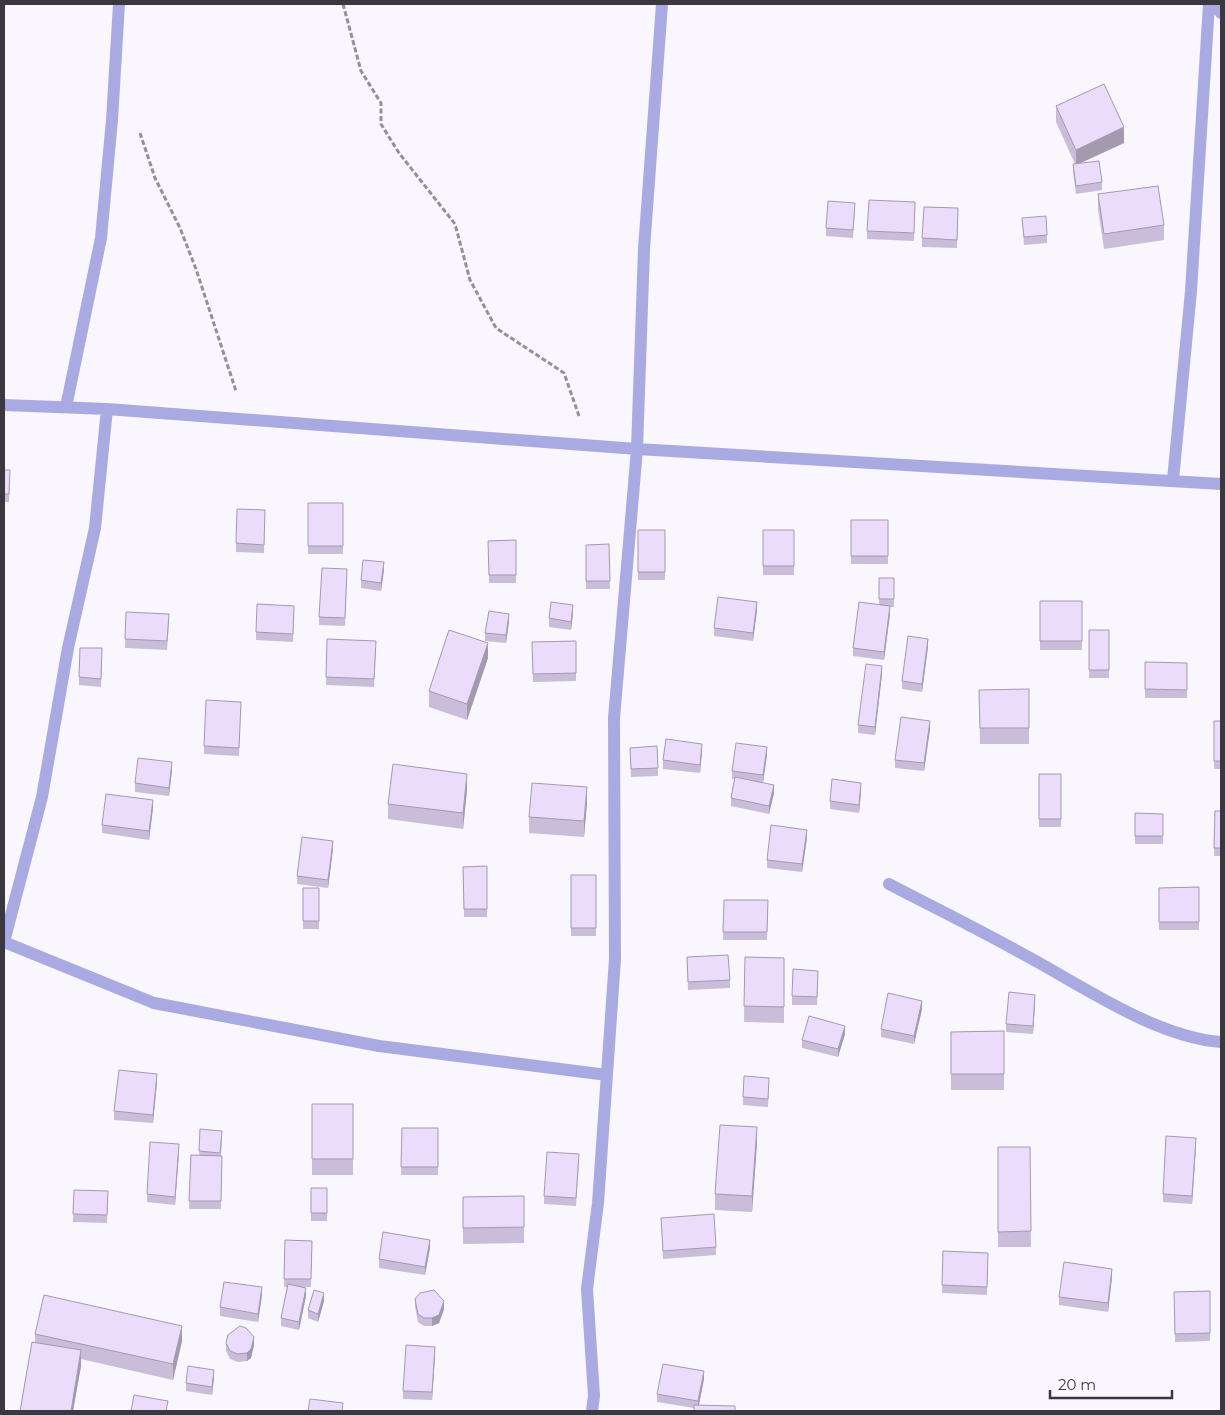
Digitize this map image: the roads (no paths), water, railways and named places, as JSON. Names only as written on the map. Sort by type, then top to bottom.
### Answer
[{"type":"street","points":[[66,408],[100,238],[112,120],[119,4]]},
{"type":"street","points":[[592,1411],[594,1396],[587,1288],[598,1203],[615,959],[614,718],[637,449],[644,249],[662,4]]},
{"type":"street","points":[[1172,480],[1191,291],[1209,4]]},
{"type":"street","points":[[1214,4],[1221,13]]},
{"type":"street","points":[[4,404],[107,409],[601,447],[1221,484]]},
{"type":"street","points":[[107,409],[95,528],[68,648],[42,797],[4,942],[154,1003],[379,1046],[607,1075]]},
{"type":"street","points":[[889,884],[1022,953],[1071,982],[1159,1026],[1202,1040],[1221,1042]]}]
